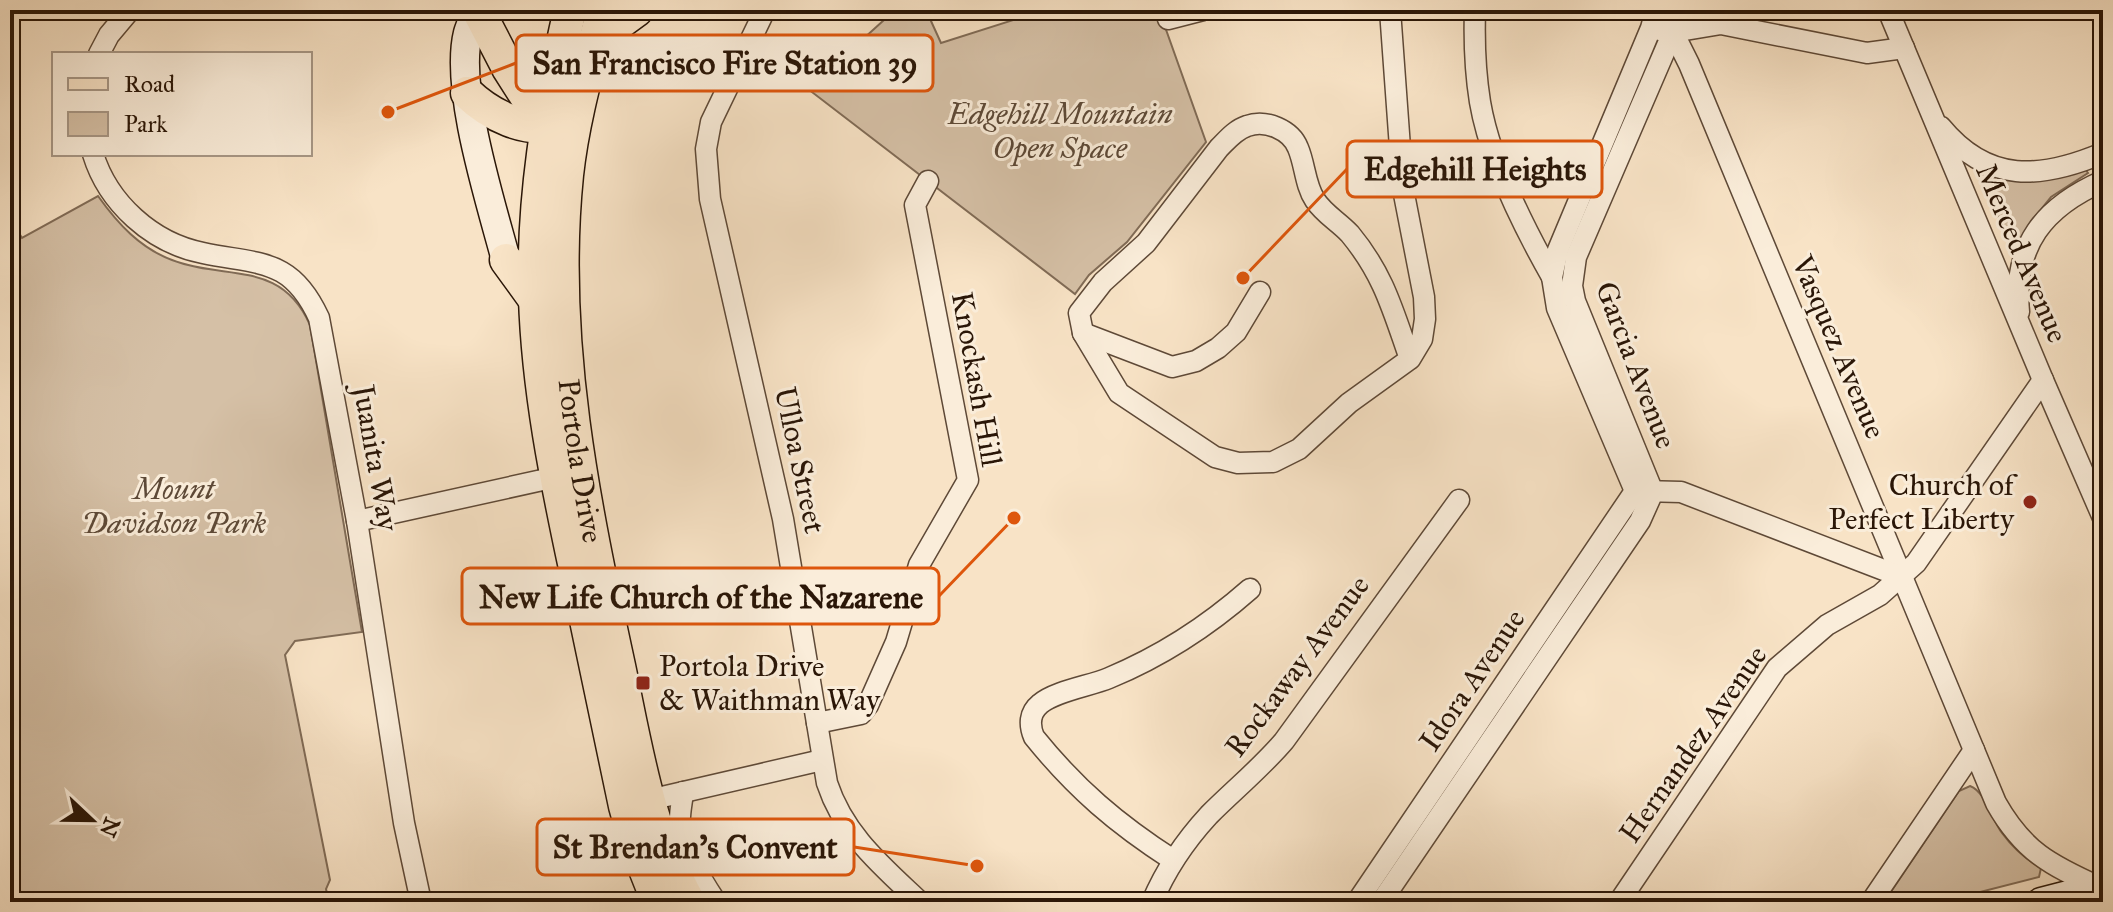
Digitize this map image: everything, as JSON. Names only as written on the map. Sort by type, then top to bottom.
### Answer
[{"type":"main road","points":[[477,10],[508,68],[547,126],[567,174]]},
{"type":"main road","name":"Portola Drive","points":[[570,10],[552,86],[536,217],[535,300],[543,402],[625,806],[637,849],[658,902]]},
{"type":"main road","name":"Portola Drive","points":[[603,10],[581,99],[567,174],[561,265],[562,312],[577,454],[591,538],[660,841],[689,902]]},
{"type":"main road","points":[[593,48],[611,29],[637,10]]},
{"type":"main road","points":[[467,93],[484,109],[502,117],[529,125],[547,126],[570,117],[581,99]]},
{"type":"main road","points":[[506,260],[535,300]]},
{"type":"street","points":[[100,52],[109,35],[130,10]]},
{"type":"street","points":[[477,10],[467,35],[467,93],[478,151],[506,260]]},
{"type":"street","name":"Ulloa Street","points":[[765,10],[711,122],[706,149],[706,175],[783,519],[822,760],[833,803],[844,823],[871,856],[920,902]]},
{"type":"street","points":[[1168,19],[1203,10]]},
{"type":"street","points":[[1390,10],[1403,189],[1424,297],[1422,339],[1410,359],[1349,403],[1299,449],[1273,462],[1238,463],[1215,457],[1119,393],[1083,333],[1079,313],[1095,291],[1146,243],[1232,134],[1246,126],[1261,123],[1286,133],[1298,145],[1313,197],[1332,220],[1349,233],[1391,299],[1410,359]]},
{"type":"street","points":[[1475,10],[1476,71],[1489,138],[1533,244],[1552,277]]},
{"type":"street","name":"Vasquez Avenue","points":[[1670,10],[1673,32],[1996,803],[2022,842],[2056,866],[2101,887]]},
{"type":"street","name":"Merced Avenue","points":[[1888,10],[2103,518]]},
{"type":"street","points":[[1651,19],[1673,32],[1721,24],[1867,53],[1904,48]]},
{"type":"street","name":"Garcia Avenue","points":[[1644,492],[1557,308],[1552,277],[1558,250],[1651,19]]},
{"type":"street","name":"Garcia Avenue","points":[[1644,492],[1572,286],[1576,257],[1673,32]]},
{"type":"street","points":[[1934,118],[1949,137],[1967,151],[2007,170],[2029,173],[2053,171],[2103,153]]},
{"type":"street","name":"Juanita Way","points":[[94,156],[112,195],[151,231],[174,244],[201,253],[263,263],[297,283],[310,299],[319,318],[357,521],[404,823],[421,902]]},
{"type":"street","name":"Knockash Hill","points":[[817,723],[861,714],[868,705],[896,642],[919,565],[968,480],[915,205],[928,181]]},
{"type":"street","points":[[2021,328],[2019,280],[2023,257],[2032,235],[2066,199],[2103,181]]},
{"type":"street","points":[[1083,333],[1172,367],[1196,361],[1218,348],[1236,332],[1260,292]]},
{"type":"street","name":"Hernandez Avenue","points":[[1619,902],[1777,668],[1827,625],[1880,595],[1902,577],[1929,546],[2043,380]]},
{"type":"street","points":[[357,521],[556,477]]},
{"type":"street","name":"Garcia Avenue","points":[[1644,492],[1681,492],[1902,577]]},
{"type":"street","name":"Idora Avenue","points":[[1357,902],[1644,492]]},
{"type":"street","name":"Idora Avenue","points":[[1381,902],[1640,521],[1644,492]]},
{"type":"street","name":"Rockaway Avenue","points":[[1152,902],[1173,860],[1211,813],[1263,766],[1284,741],[1459,500]]},
{"type":"street","points":[[1173,860],[1113,820],[1082,793],[1034,737],[1030,726],[1031,715],[1037,705],[1047,699],[1108,678],[1167,650],[1225,612],[1250,589]]},
{"type":"street","points":[[1871,902],[1974,750]]},
{"type":"street","points":[[649,800],[822,760]]},
{"type":"street","points":[[683,792],[682,833],[696,868],[716,902]]},
{"type":"street","points":[[2041,902],[2101,887]]},
{"type":"green space","name":"Edgehill Mountain Open Space","points":[[895,10],[926,10],[941,43],[1045,10],[1159,10],[1206,142],[1127,242],[1089,275],[1075,294],[808,89]]},
{"type":"green space","points":[[1983,168],[2085,169],[2088,173],[2051,197],[2015,250],[2011,247],[1980,172]]},
{"type":"green space","name":"Mount Davidson Park","points":[[98,196],[122,225],[150,249],[192,266],[268,281],[284,290],[298,304],[310,325],[362,632],[295,641],[285,655],[330,880],[326,889],[329,902],[10,902],[10,218],[22,238]]},
{"type":"green space","points":[[1970,786],[1980,794],[2010,844],[2041,868],[2039,877],[1941,902],[1884,902],[1959,791]]},
{"type":"place","name":"San Francisco Fire Station 39","points":[[388,112]]},
{"type":"place","name":"Edgehill Heights","points":[[1243,278]]},
{"type":"place","name":"Church of Perfect Liberty","points":[[2030,502]]},
{"type":"place","name":"New Life Church of the Nazarene","points":[[1014,518]]},
{"type":"place","name":"Portola Drive & Waithman Way","points":[[643,683]]},
{"type":"place","name":"St Brendan's Convent","points":[[977,866]]}]
